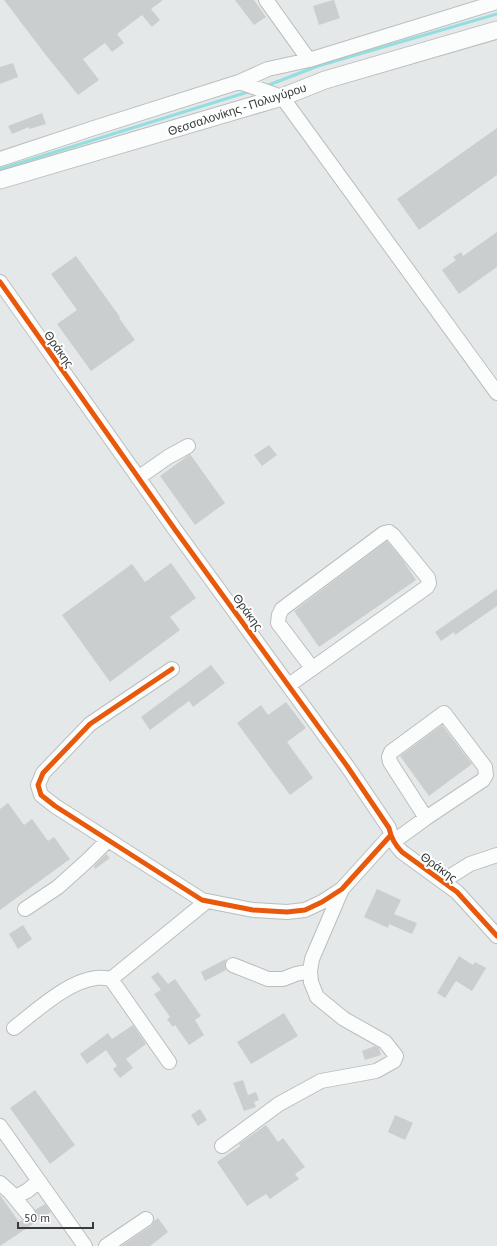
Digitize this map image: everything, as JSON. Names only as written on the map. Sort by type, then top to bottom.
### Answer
[{"type":"main road","name":"Θεσσαλονίκης - Πολυγύρου","points":[[0,180],[282,97],[325,80],[497,30]]},
{"type":"street","points":[[266,0],[309,60]]},
{"type":"street","points":[[0,159],[239,82],[268,68],[309,60],[497,2]]},
{"type":"street","points":[[239,82],[282,97],[497,393]]},
{"type":"street","name":"Θράκης","points":[[0,282],[138,478],[347,766],[389,828],[392,839],[402,852],[457,892],[497,936]]},
{"type":"street","points":[[138,478],[168,457],[188,446]]},
{"type":"street","points":[[289,685],[428,587],[428,578],[389,532],[384,533],[282,608],[278,623],[312,668]]},
{"type":"street","points":[[172,669],[90,724],[43,773],[38,785],[42,795],[55,806],[202,900],[253,910],[287,912],[305,910],[322,902],[342,889],[392,839],[426,818],[483,780],[486,775],[485,767],[444,713],[391,752],[388,759],[426,818]]},
{"type":"street","points":[[25,910],[58,888],[108,840]]},
{"type":"street","points":[[443,881],[470,864],[497,855]]},
{"type":"street","points":[[222,1146],[279,1104],[321,1081],[376,1071],[394,1062],[396,1056],[385,1042],[344,1019],[316,997],[311,982],[310,971],[312,959],[342,889]]},
{"type":"street","points":[[14,1028],[52,998],[84,980],[97,978],[111,979],[207,901]]},
{"type":"street","points":[[233,965],[268,978],[282,979],[310,971]]},
{"type":"street","points":[[111,979],[169,1062]]},
{"type":"street","points":[[0,1126],[85,1246]]},
{"type":"street","points":[[15,1197],[27,1191],[39,1181]]},
{"type":"street","points":[[0,1183],[15,1197],[28,1214]]},
{"type":"street","points":[[106,1246],[146,1219]]},
{"type":"building","points":[[4,0],[163,0],[151,9],[160,20],[152,27],[142,15],[117,34],[124,43],[112,52],[105,43],[83,59],[99,80],[78,95]]},
{"type":"building","points":[[235,0],[254,0],[266,17],[254,25]]},
{"type":"building","points":[[334,0],[340,18],[319,25],[313,6]]},
{"type":"building","points":[[13,63],[18,77],[0,84],[0,67]]},
{"type":"building","points":[[42,113],[46,124],[29,129],[29,127],[12,134],[8,126]]},
{"type":"building","points":[[497,128],[497,175],[419,230],[397,199]]},
{"type":"building","points":[[497,232],[497,267],[459,294],[442,270],[456,260],[453,257],[461,252],[463,256]]},
{"type":"building","points":[[76,256],[135,340],[91,371],[57,324],[77,310],[51,274]]},
{"type":"building","points":[[269,445],[277,455],[262,466],[254,455]]},
{"type":"building","points":[[190,454],[225,503],[195,525],[160,476]]},
{"type":"building","points":[[387,541],[402,559],[416,580],[319,647],[294,611]]},
{"type":"building","points":[[171,563],[196,598],[170,617],[180,630],[110,682],[62,615],[132,564],[145,582]]},
{"type":"building","points":[[497,589],[497,606],[455,635],[454,632],[441,641],[435,632]]},
{"type":"building","points":[[211,665],[225,683],[193,707],[189,701],[150,730],[141,717]]},
{"type":"building","points":[[286,702],[306,728],[287,742],[313,778],[290,795],[237,723],[261,705],[268,715]]},
{"type":"building","points":[[442,725],[472,764],[429,796],[400,756]]},
{"type":"building","points":[[8,803],[24,825],[32,819],[48,841],[54,837],[70,859],[0,910],[0,809]]},
{"type":"building","points":[[106,854],[110,858],[95,869],[94,866]]},
{"type":"building","points":[[377,889],[401,900],[394,914],[417,923],[412,934],[389,924],[388,928],[364,917]]},
{"type":"building","points":[[23,925],[32,939],[18,949],[9,934]]},
{"type":"building","points":[[459,956],[473,965],[475,962],[486,968],[472,991],[456,981],[445,998],[437,993]]},
{"type":"building","points":[[226,959],[226,970],[205,981],[201,972]]},
{"type":"building","points":[[158,972],[168,984],[175,979],[201,1016],[195,1020],[204,1035],[189,1045],[175,1025],[173,1027],[167,1019],[170,1017],[154,994],[161,990],[151,977]]},
{"type":"building","points":[[284,1013],[298,1036],[251,1064],[237,1042]]},
{"type":"building","points":[[133,1025],[146,1044],[126,1059],[133,1068],[120,1078],[113,1069],[117,1066],[106,1050],[87,1064],[80,1054],[108,1033],[112,1039]]},
{"type":"building","points":[[375,1046],[379,1048],[381,1055],[365,1060],[362,1051]]},
{"type":"building","points":[[243,1080],[248,1095],[256,1092],[259,1100],[254,1102],[256,1107],[244,1111],[233,1083]]},
{"type":"building","points":[[35,1090],[75,1145],[50,1164],[10,1108]]},
{"type":"building","points":[[200,1109],[207,1120],[198,1126],[191,1115]]},
{"type":"building","points":[[395,1115],[413,1123],[405,1140],[388,1132]]},
{"type":"building","points":[[266,1125],[278,1142],[283,1138],[305,1167],[295,1174],[299,1179],[270,1199],[266,1194],[247,1206],[217,1162]]},
{"type":"building","points":[[0,1195],[19,1222],[22,1220],[25,1222],[33,1221],[36,1217],[35,1210],[45,1204],[51,1212],[0,1246]]},
{"type":"building","points":[[158,1218],[168,1232],[150,1246],[121,1246],[151,1226]]},
{"type":"waterway","points":[[266,86],[318,66],[497,14]]},
{"type":"waterway","points":[[0,169],[251,91]]},
{"type":"cycle path","points":[[0,282],[176,531],[347,766],[389,828],[397,847],[457,892],[497,936]]},
{"type":"cycle path","points":[[172,669],[90,724],[43,773],[38,785],[41,795],[55,806],[202,900],[253,910],[287,912],[305,910],[322,902],[342,889],[390,836]]}]
